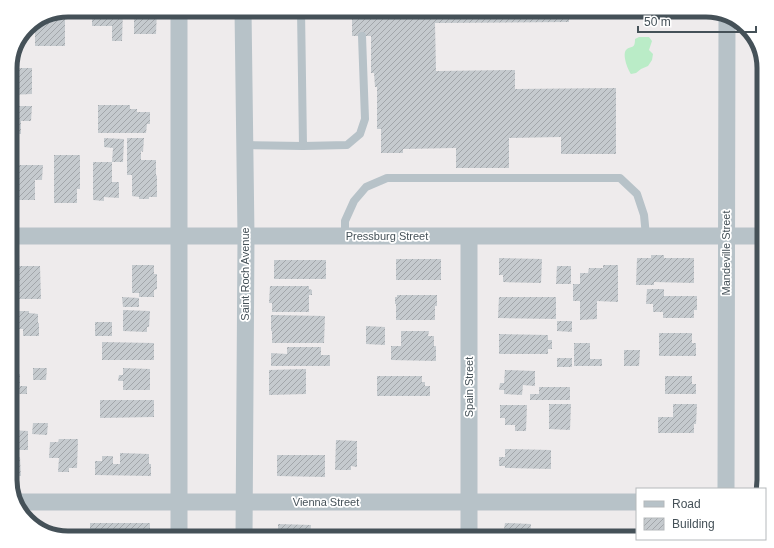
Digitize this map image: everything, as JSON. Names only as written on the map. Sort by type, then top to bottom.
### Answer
[{"type":"street","points":[[179,17],[179,531]]},
{"type":"street","name":"Saint Roch Avenue","points":[[243,17],[246,236],[244,531]]},
{"type":"street","name":"Mandeville Street","points":[[726,22],[726,488]]},
{"type":"street","name":"Pressburg Street","points":[[17,236],[757,236]]},
{"type":"street","name":"Spain Street","points":[[469,236],[469,531]]},
{"type":"street","name":"Vienna Street","points":[[22,502],[636,502]]},
{"type":"lane","points":[[301,17],[303,146]]},
{"type":"lane","points":[[244,145],[347,145],[360,134],[365,119],[362,36]]},
{"type":"lane","points":[[345,236],[345,221],[354,201],[366,187],[387,178],[620,178],[637,194],[644,215],[646,236]]},
{"type":"green space","points":[[639,37],[649,37],[652,41],[649,50],[653,54],[652,60],[648,66],[636,73],[631,74],[626,62],[625,52],[633,46],[635,39]]},
{"type":"building","points":[[65,17],[65,46],[35,46],[35,30],[52,20]]},
{"type":"building","points":[[92,17],[123,17],[122,41],[112,41],[112,26],[92,26]]},
{"type":"building","points":[[134,17],[157,17],[156,34],[134,34]]},
{"type":"building","points":[[352,17],[569,17],[569,22],[435,23],[436,71],[515,70],[515,89],[616,88],[616,154],[561,154],[561,137],[509,138],[509,168],[456,168],[456,148],[403,149],[403,153],[381,153],[381,129],[377,129],[377,87],[375,87],[374,73],[371,73],[371,36],[352,36]]},
{"type":"building","points":[[17,68],[32,68],[32,94],[17,95]]},
{"type":"building","points":[[98,105],[130,105],[130,109],[137,109],[137,112],[150,112],[150,124],[147,124],[146,133],[98,133]]},
{"type":"building","points":[[17,106],[32,106],[31,121],[21,121],[21,134],[17,134]]},
{"type":"building","points":[[104,138],[124,139],[123,162],[112,162],[113,148],[104,147]]},
{"type":"building","points":[[127,138],[144,138],[143,152],[141,151],[141,160],[156,160],[157,197],[139,199],[139,197],[132,196],[132,175],[127,175]]},
{"type":"building","points":[[755,141],[757,141],[757,161],[755,161]]},
{"type":"building","points":[[54,155],[80,155],[80,189],[77,189],[77,203],[54,203]]},
{"type":"building","points":[[93,162],[112,162],[112,182],[119,182],[119,198],[104,197],[104,201],[93,200]]},
{"type":"building","points":[[19,165],[43,165],[42,180],[35,180],[35,200],[17,200],[17,175],[19,175]]},
{"type":"building","points":[[651,255],[664,255],[664,258],[694,258],[694,283],[654,282],[654,285],[636,285],[637,258],[651,258]]},
{"type":"building","points":[[499,258],[542,259],[541,283],[503,282],[503,275],[499,275]]},
{"type":"building","points":[[756,258],[757,258],[757,298]]},
{"type":"building","points":[[396,259],[441,259],[441,280],[396,280]]},
{"type":"building","points":[[274,260],[326,260],[326,279],[274,279]]},
{"type":"building","points":[[132,265],[154,265],[154,274],[157,274],[157,289],[154,290],[154,297],[139,297],[139,293],[132,293]]},
{"type":"building","points":[[603,265],[618,265],[618,302],[597,301],[597,319],[580,320],[580,301],[573,301],[573,284],[580,284],[580,273],[588,273],[589,268],[603,268]]},
{"type":"building","points":[[17,266],[40,266],[41,299],[17,299]]},
{"type":"building","points":[[557,266],[571,266],[571,284],[556,284]]},
{"type":"building","points":[[270,286],[309,286],[309,289],[312,290],[312,295],[309,295],[309,312],[272,312],[272,303],[269,303]]},
{"type":"building","points":[[647,289],[664,289],[664,296],[697,296],[697,310],[694,310],[694,318],[663,318],[663,312],[653,312],[653,304],[646,304]]},
{"type":"building","points":[[397,295],[437,295],[435,320],[396,320],[395,297],[397,297]]},
{"type":"building","points":[[122,297],[139,298],[139,307],[123,307]]},
{"type":"building","points":[[499,297],[556,297],[556,319],[498,318]]},
{"type":"building","points":[[123,310],[150,311],[149,327],[147,327],[147,332],[123,331]]},
{"type":"building","points":[[17,311],[29,311],[29,313],[38,314],[39,336],[23,336],[23,329],[17,329]]},
{"type":"building","points":[[271,315],[325,316],[324,343],[272,343]]},
{"type":"building","points":[[557,321],[572,321],[572,332],[557,331]]},
{"type":"building","points":[[95,322],[112,322],[112,336],[95,336]]},
{"type":"building","points":[[366,326],[385,327],[385,345],[366,344]]},
{"type":"building","points":[[401,331],[429,331],[428,336],[434,336],[436,361],[391,360],[391,346],[401,346]]},
{"type":"building","points":[[659,333],[692,333],[692,343],[696,343],[696,356],[659,356]]},
{"type":"building","points":[[499,334],[548,335],[548,340],[552,340],[552,349],[548,349],[548,354],[499,354]]},
{"type":"building","points":[[102,342],[154,343],[154,360],[102,360]]},
{"type":"building","points":[[574,343],[590,343],[590,359],[602,359],[602,366],[574,366]]},
{"type":"building","points":[[287,347],[321,347],[321,355],[330,355],[330,366],[271,366],[271,353],[287,354]]},
{"type":"building","points":[[624,350],[640,350],[639,366],[624,366]]},
{"type":"building","points":[[557,358],[572,358],[572,367],[557,367]]},
{"type":"building","points":[[33,368],[47,368],[46,380],[33,380]]},
{"type":"building","points":[[123,368],[150,369],[150,390],[123,390],[123,381],[118,381],[119,375],[123,375]]},
{"type":"building","points":[[306,369],[306,394],[269,395],[269,370]]},
{"type":"building","points":[[505,370],[535,371],[535,386],[523,385],[522,395],[504,394],[504,390],[499,390],[500,383],[504,383]]},
{"type":"building","points":[[17,374],[20,374],[20,386],[27,386],[27,394],[17,394]]},
{"type":"building","points":[[377,376],[422,376],[422,382],[425,382],[425,386],[430,386],[430,396],[377,396]]},
{"type":"building","points":[[665,376],[692,376],[692,384],[696,384],[696,394],[665,394]]},
{"type":"building","points":[[539,387],[570,387],[570,400],[530,400],[530,394],[539,394]]},
{"type":"building","points":[[100,400],[154,400],[154,417],[100,418]]},
{"type":"building","points":[[549,404],[571,404],[570,430],[549,429]]},
{"type":"building","points":[[673,404],[697,404],[694,433],[658,433],[658,417],[673,417]]},
{"type":"building","points":[[500,405],[527,405],[526,431],[515,431],[515,425],[505,425],[505,418],[500,418]]},
{"type":"building","points":[[33,423],[48,423],[47,435],[32,434]]},
{"type":"building","points":[[17,430],[28,431],[28,450],[17,450]]},
{"type":"building","points":[[59,439],[78,439],[77,468],[69,468],[69,472],[58,472],[59,458],[49,458],[50,442],[58,442]]},
{"type":"building","points":[[336,440],[357,441],[357,467],[351,466],[351,470],[335,470]]},
{"type":"building","points":[[505,449],[551,450],[551,469],[505,468],[505,466],[499,466],[499,457],[505,457]]},
{"type":"building","points":[[120,453],[149,454],[151,476],[95,475],[95,461],[102,461],[102,456],[113,456],[113,464],[120,464]]},
{"type":"building","points":[[277,455],[325,455],[325,477],[277,476]]},
{"type":"building","points":[[17,457],[20,457],[21,476],[17,476]]},
{"type":"building","points":[[90,523],[150,523],[150,531],[90,531]]},
{"type":"building","points":[[505,523],[531,524],[530,531],[499,531],[499,529],[504,529]]},
{"type":"building","points":[[278,524],[311,525],[311,531],[278,531]]}]
